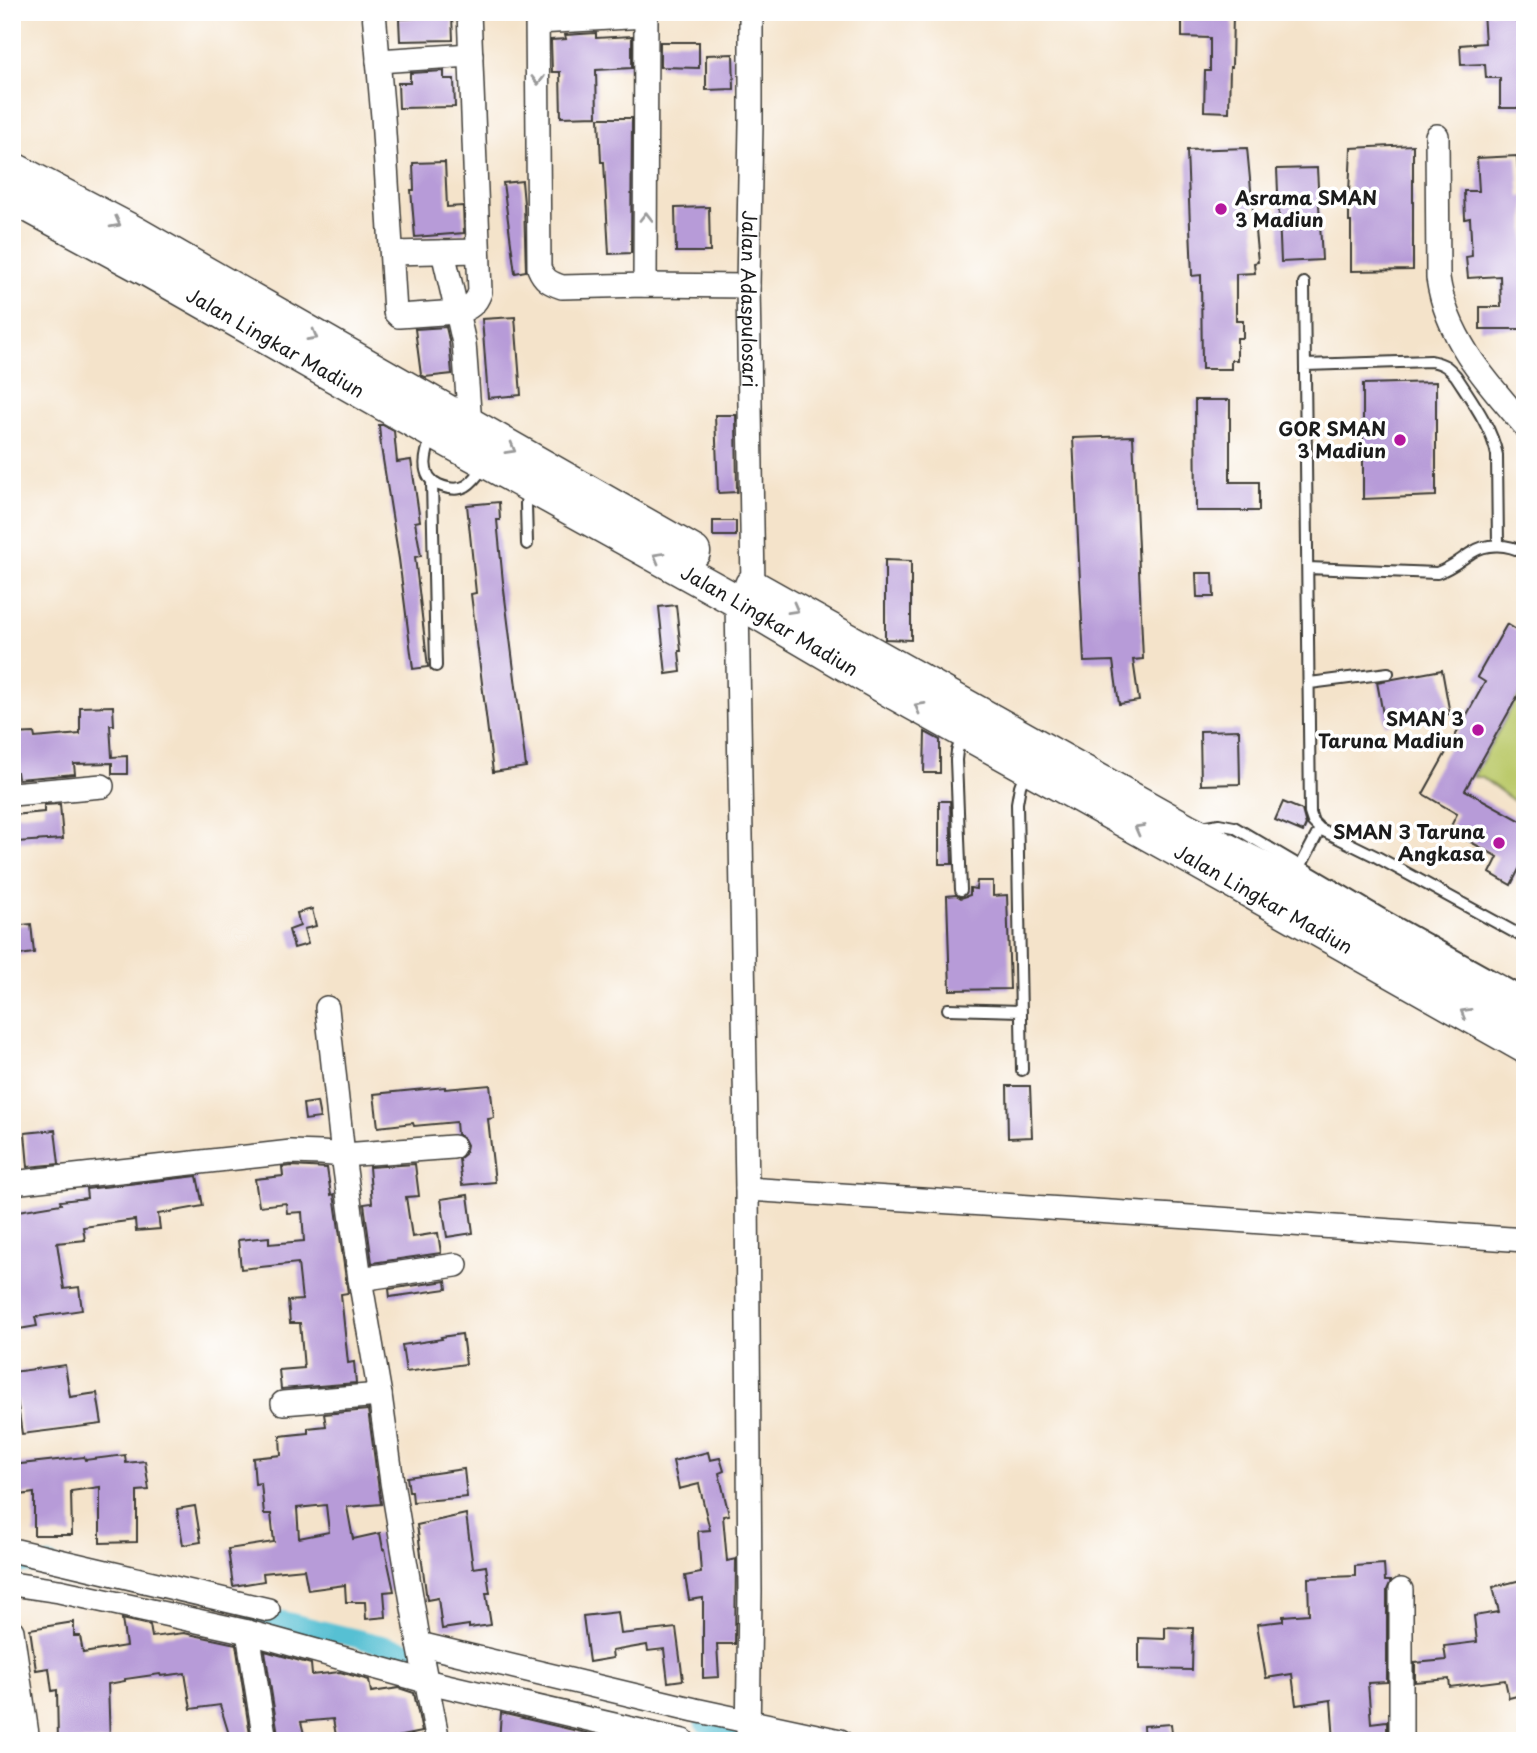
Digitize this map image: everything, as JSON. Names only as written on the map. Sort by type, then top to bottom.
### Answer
[{"type":"main road","name":"Jalan Lingkar Madiun","points":[[12,168],[65,211],[149,271],[528,486],[745,593],[1185,829],[1296,875],[1525,1047]]},
{"type":"main road","name":"Jalan Lingkar Madiun","points":[[12,198],[65,211],[146,239],[470,425],[745,593],[892,692],[964,733],[1439,982],[1525,1016]]},
{"type":"street","points":[[374,12],[395,312],[400,316],[468,309],[477,300],[480,292],[469,12]]},
{"type":"street","name":"Jalan Adaspulosari","points":[[748,1729],[750,1592],[745,593],[751,12]]},
{"type":"street","points":[[645,285],[646,14],[538,17],[539,268],[543,277],[562,287],[748,286]]},
{"type":"street","points":[[378,61],[471,55]]},
{"type":"street","points":[[1437,136],[1438,278],[1441,296],[1450,320],[1485,380],[1525,425]]},
{"type":"street","points":[[392,253],[478,251]]},
{"type":"street","points":[[443,252],[464,343],[470,425]]},
{"type":"street","points":[[12,794],[102,786]]},
{"type":"street","points":[[327,1008],[360,1279],[419,1646],[438,1741]]},
{"type":"street","points":[[12,1183],[291,1152],[343,1155],[453,1147]]},
{"type":"street","points":[[747,1189],[1525,1240]]},
{"type":"street","points":[[360,1279],[456,1265]]},
{"type":"street","points":[[283,1403],[380,1395]]},
{"type":"street","points":[[12,1550],[268,1610]]},
{"type":"street","points":[[12,1584],[59,1591],[248,1632],[682,1741]]},
{"type":"street","points":[[1401,1590],[1401,1741]]},
{"type":"street","points":[[12,1631],[28,1741]]},
{"type":"street","points":[[248,1632],[265,1741]]},
{"type":"street","points":[[419,1646],[682,1707],[748,1729],[840,1741]]},
{"type":"lane","points":[[1304,283],[1310,813],[1313,822],[1320,829],[1525,938]]},
{"type":"lane","points":[[1305,365],[1431,361],[1449,368],[1470,398],[1494,441],[1497,455],[1498,545]]},
{"type":"lane","points":[[433,433],[425,453],[425,466],[432,482],[436,666]]},
{"type":"lane","points":[[432,482],[458,489],[474,481],[487,463]]},
{"type":"lane","points":[[527,544],[528,486]]},
{"type":"lane","points":[[1308,568],[1437,573],[1460,563],[1472,552],[1485,547],[1498,545],[1525,553]]},
{"type":"lane","points":[[1310,683],[1388,673]]},
{"type":"lane","points":[[961,890],[956,760],[964,733]]},
{"type":"lane","points":[[1022,1070],[1017,803],[1027,767]]},
{"type":"lane","points":[[1320,829],[1296,875],[1383,915],[1525,994]]},
{"type":"lane","points":[[948,1009],[1021,1011]]},
{"type":"green space","points":[[1525,683],[1525,809],[1481,777],[1473,777]]},
{"type":"building","points":[[1182,12],[1233,12],[1229,112],[1204,111],[1205,71],[1210,71],[1210,38],[1182,37]]},
{"type":"building","points":[[1483,12],[1517,12],[1516,22],[1520,22],[1522,48],[1525,48],[1525,108],[1500,108],[1500,78],[1486,78],[1485,64],[1461,65],[1460,45],[1485,43]]},
{"type":"building","points":[[452,16],[453,40],[400,41],[399,19]]},
{"type":"building","points":[[596,33],[596,38],[632,36],[632,68],[596,70],[597,116],[561,117],[560,72],[552,72],[551,40],[566,39],[565,35]]},
{"type":"building","points":[[660,42],[699,42],[699,68],[660,67]]},
{"type":"building","points":[[733,54],[734,89],[706,90],[706,55]]},
{"type":"building","points":[[444,71],[444,79],[454,79],[455,107],[399,108],[398,83],[410,83],[410,73]]},
{"type":"building","points":[[599,118],[632,118],[631,253],[609,254]]},
{"type":"building","name":"Asrama SMAN 3 Madiun","points":[[1413,145],[1413,270],[1351,271],[1351,148]]},
{"type":"building","points":[[1247,148],[1258,262],[1254,263],[1255,273],[1236,274],[1236,321],[1243,321],[1243,338],[1237,338],[1237,360],[1231,360],[1231,369],[1202,369],[1201,275],[1192,276],[1187,150]]},
{"type":"building","points":[[1517,156],[1520,197],[1525,196],[1523,329],[1480,329],[1480,307],[1501,307],[1500,276],[1468,278],[1466,257],[1472,256],[1470,218],[1465,219],[1464,191],[1479,191],[1477,158]]},
{"type":"building","points":[[445,162],[447,207],[463,206],[464,233],[415,237],[411,190],[414,190],[413,163]]},
{"type":"building","name":"Asrama SMAN 3 Madiun","points":[[1317,168],[1322,260],[1281,262],[1277,169]]},
{"type":"building","points":[[522,181],[526,271],[515,273],[503,183]]},
{"type":"building","points":[[709,207],[710,252],[676,252],[675,208]]},
{"type":"building","points":[[515,317],[521,395],[488,398],[482,319]]},
{"type":"building","points":[[446,327],[452,374],[425,377],[421,375],[415,329]]},
{"type":"building","name":"GOR SMAN 3 Madiun","points":[[1436,382],[1436,496],[1363,499],[1363,384]]},
{"type":"building","points":[[1195,400],[1230,400],[1230,482],[1259,482],[1259,511],[1196,511]]},
{"type":"building","points":[[715,415],[736,415],[737,492],[718,493]]},
{"type":"building","points":[[379,425],[394,431],[397,462],[411,460],[420,521],[415,522],[421,556],[415,557],[428,667],[413,669]]},
{"type":"building","points":[[1133,436],[1143,659],[1133,660],[1139,701],[1119,704],[1113,661],[1084,662],[1073,438]]},
{"type":"building","points":[[499,502],[500,520],[497,520],[503,582],[526,767],[493,772],[471,594],[476,593],[467,505]]},
{"type":"building","points":[[713,521],[736,521],[736,536],[713,536]]},
{"type":"building","points":[[885,560],[911,561],[911,640],[885,639]]},
{"type":"building","points":[[1196,573],[1213,573],[1214,597],[1197,597]]},
{"type":"building","points":[[676,605],[681,672],[666,674],[659,607]]},
{"type":"building","name":"SMAN 3 Taruna Madiun","points":[[1507,624],[1525,635],[1525,683],[1465,790],[1525,823],[1525,872],[1519,869],[1511,885],[1490,873],[1498,857],[1449,830],[1457,814],[1423,794],[1485,682],[1477,677]]},
{"type":"building","points":[[1442,670],[1450,714],[1385,725],[1377,682]]},
{"type":"building","points":[[113,706],[114,725],[110,725],[112,757],[127,756],[127,774],[112,774],[112,763],[74,764],[75,774],[18,779],[17,772],[12,772],[12,734],[34,733],[35,738],[80,734],[80,707]]},
{"type":"building","points":[[1239,730],[1240,784],[1201,785],[1200,731]]},
{"type":"building","points":[[925,732],[940,740],[940,773],[924,773]]},
{"type":"building","points":[[939,801],[950,801],[952,864],[939,864]]},
{"type":"building","points":[[1283,802],[1302,810],[1306,825],[1303,832],[1275,820]]},
{"type":"building","points":[[60,804],[63,839],[16,842],[13,815],[44,812],[44,805]]},
{"type":"building","points":[[977,881],[993,881],[993,896],[1007,895],[1010,989],[950,990],[947,896],[956,895],[961,898],[970,895],[970,888],[976,889]]},
{"type":"building","points":[[312,909],[316,926],[304,929],[308,944],[294,948],[289,930],[300,926],[297,913]]},
{"type":"building","points":[[31,924],[34,953],[12,956],[12,926]]},
{"type":"building","points":[[490,1085],[494,1118],[488,1119],[495,1182],[462,1185],[459,1159],[465,1154],[467,1145],[457,1134],[456,1122],[378,1127],[374,1094]]},
{"type":"building","points":[[1007,1086],[1030,1086],[1032,1137],[1008,1138]]},
{"type":"building","points":[[317,1102],[320,1118],[305,1120],[303,1104]]},
{"type":"building","points":[[55,1130],[59,1164],[28,1167],[25,1133]]},
{"type":"building","points":[[415,1164],[419,1196],[406,1197],[412,1237],[438,1233],[441,1253],[372,1263],[364,1204],[372,1203],[369,1167]]},
{"type":"building","points":[[282,1167],[327,1168],[331,1195],[334,1194],[348,1293],[341,1294],[348,1363],[354,1362],[356,1383],[281,1389],[279,1370],[304,1368],[300,1323],[290,1323],[288,1301],[302,1300],[298,1263],[241,1269],[238,1240],[269,1237],[269,1244],[304,1241],[302,1212],[287,1213],[286,1203],[259,1206],[255,1179],[283,1176]]},
{"type":"building","points":[[197,1176],[203,1206],[158,1214],[160,1229],[136,1231],[135,1220],[83,1227],[85,1240],[57,1243],[64,1289],[79,1287],[82,1310],[35,1317],[37,1326],[19,1329],[12,1297],[12,1212],[87,1198],[86,1189]]},
{"type":"building","points":[[468,1195],[473,1233],[447,1237],[441,1199]]},
{"type":"building","points":[[446,1281],[447,1289],[390,1297],[389,1289]]},
{"type":"building","points":[[462,1334],[466,1364],[406,1372],[402,1345]]},
{"type":"building","points":[[65,1365],[70,1397],[97,1393],[102,1424],[22,1434],[17,1399],[13,1399],[12,1372]]},
{"type":"building","points":[[368,1410],[381,1504],[347,1507],[353,1539],[380,1533],[394,1591],[384,1592],[386,1617],[366,1619],[365,1602],[346,1602],[345,1585],[308,1590],[304,1569],[263,1573],[264,1581],[233,1586],[228,1549],[274,1542],[271,1514],[264,1514],[261,1483],[255,1484],[253,1458],[281,1455],[280,1436],[308,1433],[308,1428],[326,1426],[324,1414]],"holes":[[[326,1505],[329,1532],[299,1538],[297,1508]]]},
{"type":"building","points":[[708,1452],[710,1460],[720,1458],[724,1471],[719,1473],[729,1515],[723,1516],[727,1561],[736,1559],[735,1644],[717,1644],[719,1677],[703,1678],[703,1598],[689,1600],[685,1576],[701,1573],[698,1531],[710,1530],[699,1484],[679,1489],[673,1461]]},
{"type":"building","points":[[125,1455],[126,1463],[145,1461],[149,1490],[137,1491],[137,1542],[100,1543],[100,1487],[71,1491],[72,1535],[34,1535],[34,1493],[13,1496],[12,1465]]},
{"type":"building","points":[[464,1469],[467,1497],[413,1502],[407,1477]]},
{"type":"building","points":[[195,1506],[201,1542],[183,1545],[177,1509]]},
{"type":"building","points":[[466,1514],[473,1568],[486,1566],[490,1593],[486,1593],[491,1625],[442,1629],[438,1598],[427,1600],[417,1525]]},
{"type":"building","points":[[1384,1564],[1385,1581],[1391,1581],[1387,1590],[1387,1682],[1368,1683],[1371,1723],[1387,1721],[1387,1741],[1334,1741],[1331,1700],[1296,1705],[1292,1674],[1266,1678],[1257,1624],[1283,1621],[1283,1616],[1309,1614],[1308,1578],[1355,1576],[1355,1566]]},
{"type":"building","points":[[1525,1579],[1525,1694],[1509,1698],[1505,1680],[1450,1687],[1449,1679],[1415,1682],[1415,1663],[1446,1660],[1444,1646],[1477,1642],[1474,1616],[1499,1612],[1493,1587]]},
{"type":"building","points":[[618,1612],[621,1634],[676,1628],[683,1680],[668,1682],[664,1649],[648,1651],[647,1645],[612,1651],[613,1658],[589,1662],[583,1616]]},
{"type":"building","points":[[122,1619],[150,1625],[152,1637],[184,1633],[236,1644],[251,1741],[231,1741],[220,1705],[191,1709],[185,1673],[125,1679],[108,1684],[110,1741],[58,1741],[57,1690],[52,1691],[49,1668],[36,1670],[30,1629],[74,1622],[74,1636],[80,1636],[83,1653],[126,1646]]},
{"type":"building","points":[[1165,1627],[1193,1628],[1192,1670],[1139,1669],[1139,1638],[1165,1639]]},
{"type":"building","points":[[265,1651],[311,1664],[312,1675],[340,1672],[369,1680],[371,1692],[399,1688],[414,1693],[422,1732],[378,1741],[337,1741],[333,1719],[301,1722],[305,1738],[279,1741]]},
{"type":"building","points":[[501,1713],[620,1741],[499,1741]]},
{"type":"building","points":[[1171,1724],[1173,1741],[1144,1741],[1143,1726]]},
{"type":"waterway","points":[[12,1564],[49,1564]]},
{"type":"waterway","points":[[252,1613],[433,1657]]},
{"type":"waterway","points":[[704,1723],[778,1741]]},
{"type":"place","name":"Asrama SMAN 3 Madiun","points":[[1221,209]]},
{"type":"place","name":"GOR SMAN 3 Madiun","points":[[1400,440]]},
{"type":"place","name":"SMAN 3 Taruna Madiun","points":[[1478,730]]},
{"type":"place","name":"SMAN 3 Taruna Angkasa","points":[[1499,843]]}]
